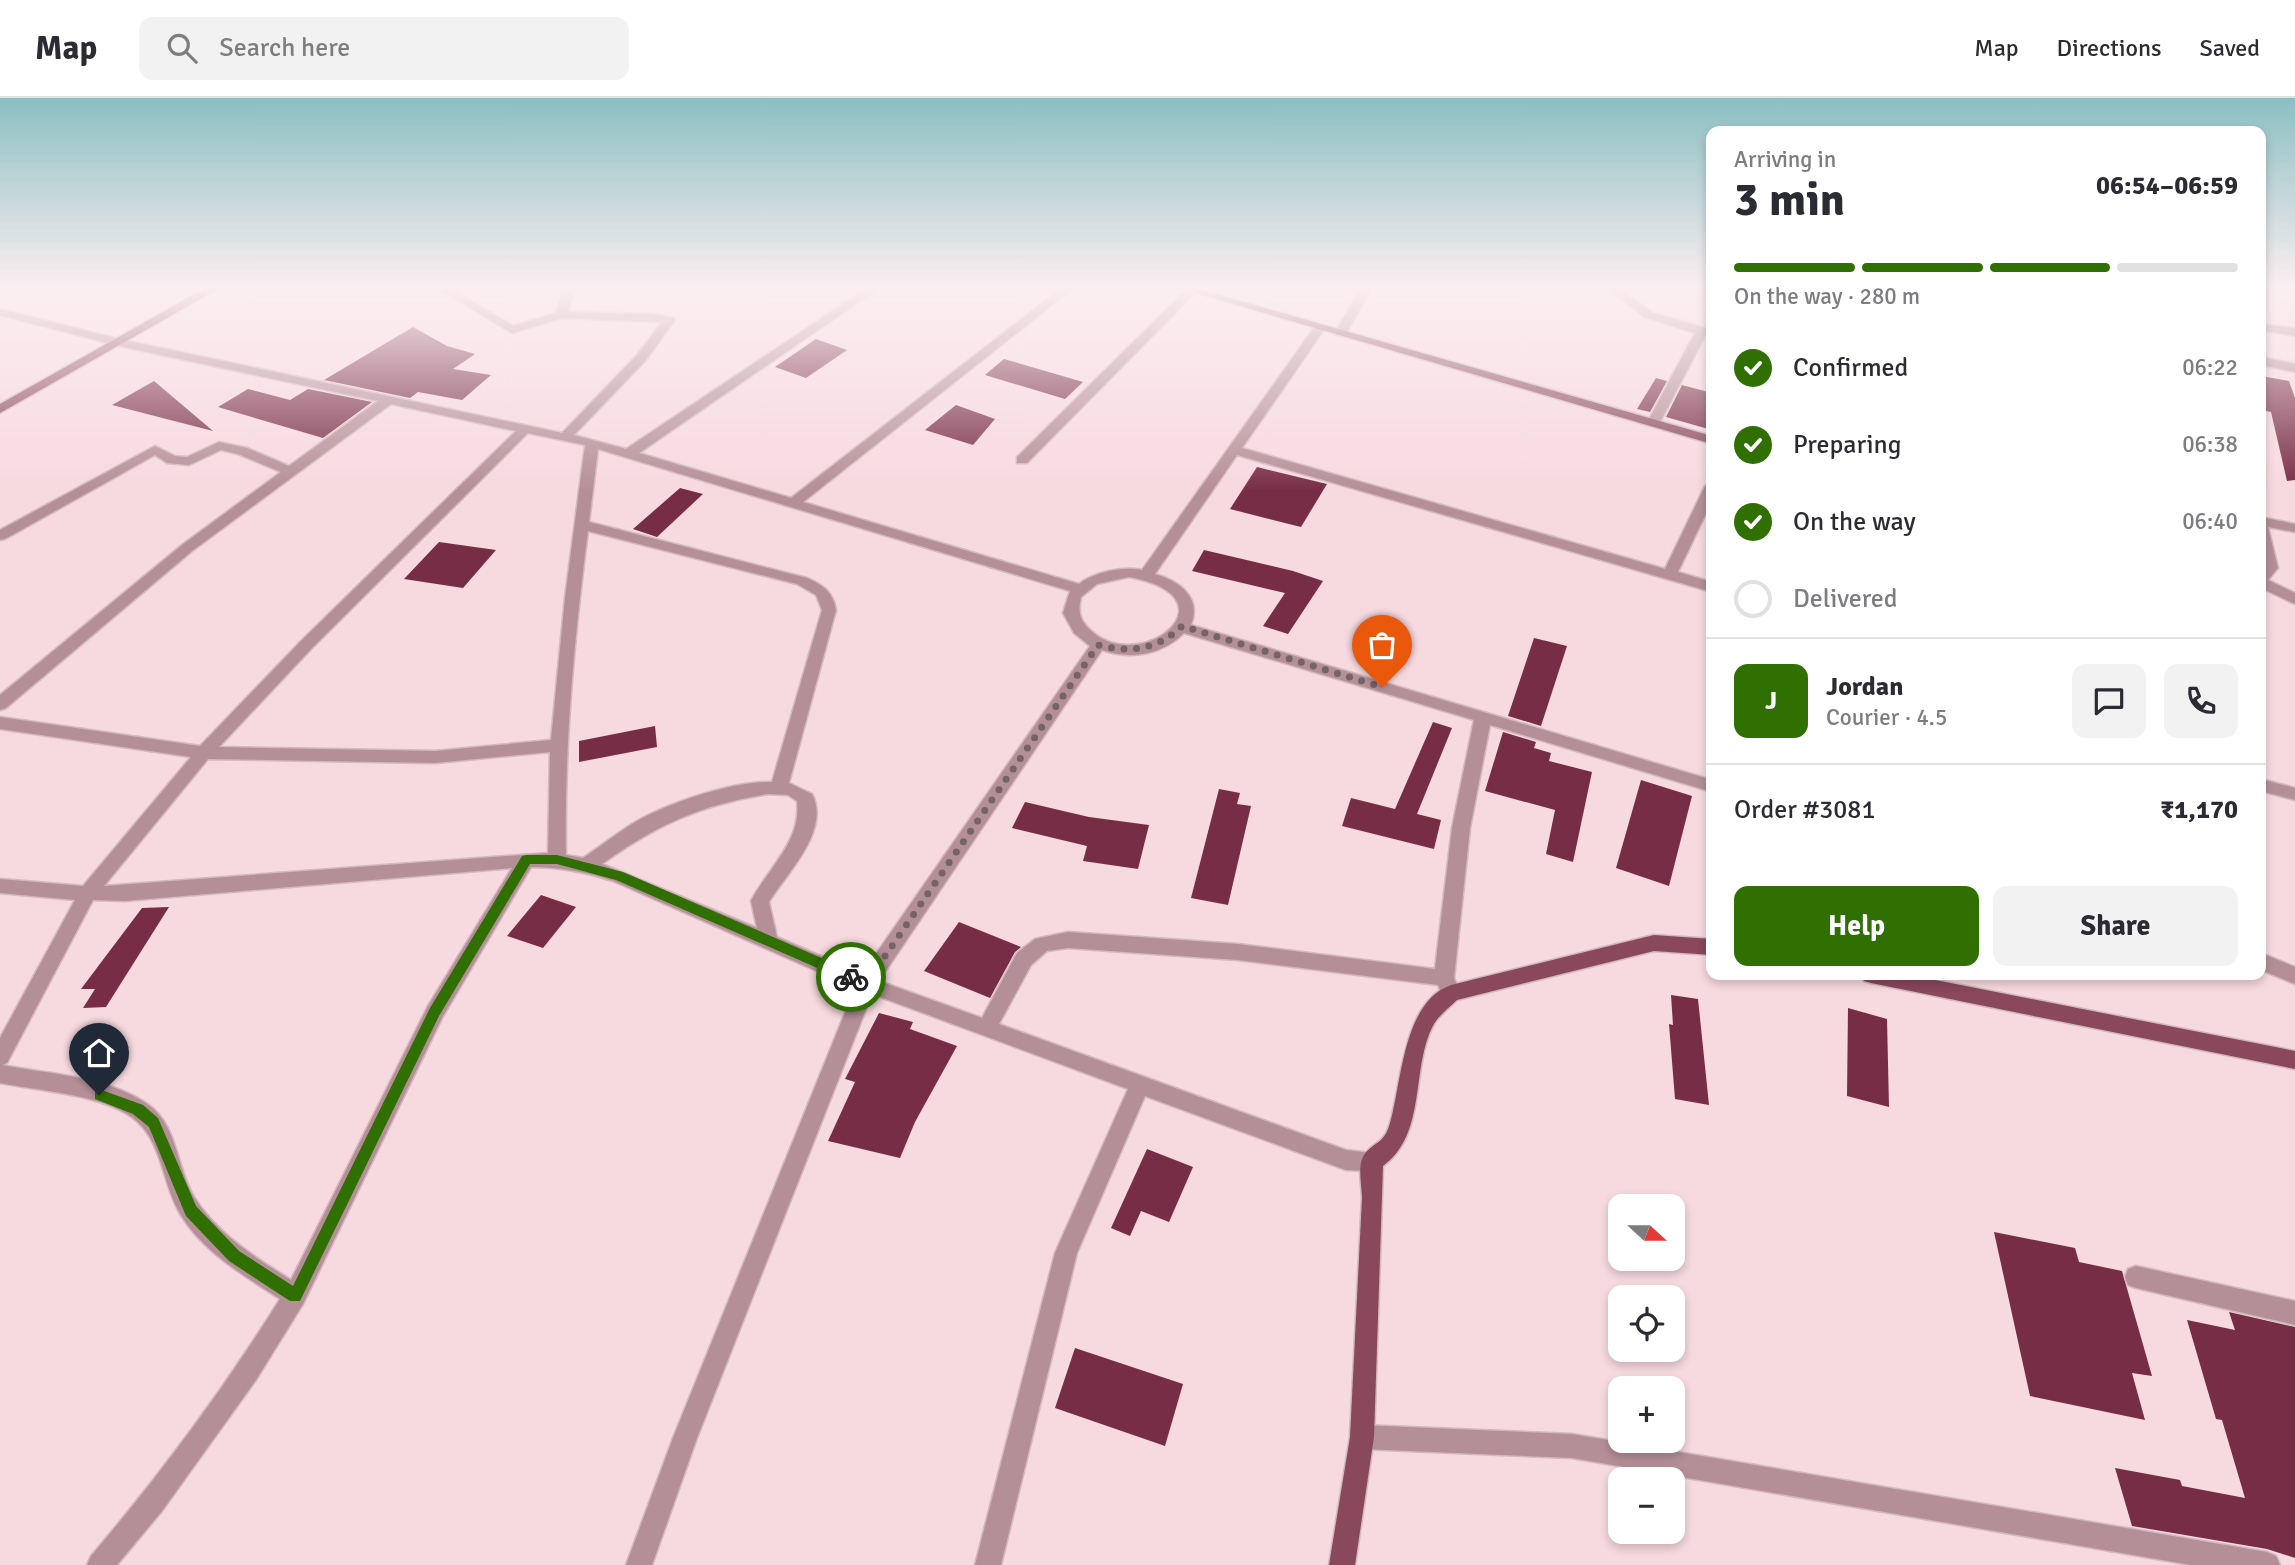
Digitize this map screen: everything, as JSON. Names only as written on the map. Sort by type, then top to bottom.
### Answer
[{"type":"main road","points":[[0,409],[97,354]]},
{"type":"main road","points":[[1415,354],[1706,438]]},
{"type":"main road","points":[[1342,1565],[1362,1437],[1374,1199],[1372,1161],[1390,1148],[1400,1125],[1418,1042],[1426,1018],[1447,986],[1654,943],[1706,947]]},
{"type":"main road","points":[[1896,980],[2295,1060]]},
{"type":"street","points":[[178,354],[592,443],[1079,589]]},
{"type":"street","points":[[565,437],[644,354]]},
{"type":"street","points":[[628,454],[776,354]]},
{"type":"street","points":[[793,503],[983,354]]},
{"type":"street","points":[[1022,460],[1128,354]]},
{"type":"street","points":[[1147,574],[1301,354]]},
{"type":"street","points":[[1653,423],[1694,354]]},
{"type":"street","points":[[2266,362],[2295,368]]},
{"type":"street","points":[[0,704],[187,548],[389,399]]},
{"type":"street","points":[[0,1057],[88,893],[205,753],[307,644],[527,428]]},
{"type":"street","points":[[557,859],[555,804],[592,443]]},
{"type":"street","points":[[0,537],[155,450],[173,460],[189,461],[219,446],[242,451],[289,471]]},
{"type":"street","points":[[1234,450],[1706,585]]},
{"type":"street","points":[[1670,576],[1706,499]]},
{"type":"street","points":[[2266,524],[2295,528]]},
{"type":"street","points":[[582,525],[802,582],[817,587],[827,597],[829,610],[780,785]]},
{"type":"street","points":[[2266,546],[2271,568],[2266,574]]},
{"type":"street","points":[[1110,574],[1147,574],[1164,580],[1177,589],[1185,601],[1187,614],[1182,626],[1163,642],[1136,650],[1098,645],[1083,637],[1073,626],[1069,613],[1071,601],[1079,589],[1110,574]]},
{"type":"street","points":[[2266,583],[2295,599]]},
{"type":"street","points":[[1182,626],[1706,784]]},
{"type":"street","points":[[639,1565],[685,1438],[866,984],[1098,645]]},
{"type":"street","points":[[987,1028],[1024,959],[1042,943],[1068,940],[1238,952],[1447,986],[1461,828],[1483,717]]},
{"type":"street","points":[[0,723],[205,753],[435,757],[561,745]]},
{"type":"street","points":[[587,865],[647,824],[749,788],[780,785],[799,795],[809,814],[802,836],[760,901],[769,941]]},
{"type":"street","points":[[2266,786],[2295,794]]},
{"type":"street","points":[[0,886],[88,893],[138,892],[526,860],[557,859],[587,865],[619,876],[866,984],[1346,1160],[1372,1161]]},
{"type":"street","points":[[100,1565],[153,1503],[248,1372],[295,1296],[435,1012],[526,860]]},
{"type":"street","points":[[2266,963],[2295,976]]},
{"type":"street","points":[[0,1074],[99,1095],[138,1110],[154,1123],[191,1211],[234,1256],[295,1296]]},
{"type":"street","points":[[988,1565],[1066,1253],[1140,1084]]},
{"type":"street","points":[[2136,1276],[2295,1313]]},
{"type":"street","points":[[1362,1437],[1572,1446],[2267,1565]]},
{"type":"building","points":[[367,354],[474,354],[453,369],[491,375],[462,400],[418,392],[410,398],[324,380]]},
{"type":"building","points":[[793,354],[840,354],[806,378],[775,367]]},
{"type":"building","points":[[1004,359],[1083,382],[1065,399],[985,375]]},
{"type":"building","points":[[2266,377],[2289,381],[2295,398],[2295,480],[2287,481],[2271,412],[2266,411]]},
{"type":"building","points":[[1656,378],[1667,381],[1650,412],[1637,409]]},
{"type":"building","points":[[154,381],[213,431],[112,405]]},
{"type":"building","points":[[1682,385],[1706,391],[1706,428],[1666,417]]},
{"type":"building","points":[[248,389],[290,400],[308,389],[372,402],[323,438],[218,407]]},
{"type":"building","points":[[956,405],[995,419],[973,445],[925,430]]},
{"type":"building","points":[[1257,467],[1327,484],[1301,527],[1230,509]]},
{"type":"building","points":[[680,488],[703,494],[657,537],[633,529]]},
{"type":"building","points":[[439,542],[496,550],[463,588],[404,579]]},
{"type":"building","points":[[1204,550],[1293,571],[1323,581],[1288,634],[1263,626],[1285,593],[1192,571]]},
{"type":"building","points":[[1534,638],[1567,646],[1541,726],[1508,716]]},
{"type":"building","points":[[1433,722],[1452,728],[1417,814],[1441,820],[1434,849],[1342,826],[1351,798],[1395,809]]},
{"type":"building","points":[[655,726],[657,747],[579,762],[579,741]]},
{"type":"building","points":[[1503,732],[1536,742],[1534,748],[1551,753],[1549,761],[1592,772],[1573,862],[1546,854],[1555,810],[1485,791]]},
{"type":"building","points":[[1641,780],[1692,796],[1669,886],[1616,868]]},
{"type":"building","points":[[1219,789],[1240,793],[1237,804],[1251,806],[1228,905],[1191,898]]},
{"type":"building","points":[[1025,802],[1089,817],[1149,825],[1138,869],[1083,861],[1087,846],[1012,828]]},
{"type":"building","points":[[541,895],[576,907],[543,948],[507,936]]},
{"type":"building","points":[[169,907],[106,1007],[83,1008],[95,989],[81,989],[142,908]]},
{"type":"building","points":[[959,922],[1021,947],[1015,952],[990,998],[924,971]]},
{"type":"building","points":[[1671,995],[1698,999],[1709,1105],[1675,1099],[1669,1024],[1673,1025]]},
{"type":"building","points":[[1848,1008],[1887,1019],[1889,1107],[1847,1096]]},
{"type":"building","points":[[879,1013],[913,1022],[910,1029],[957,1046],[915,1122],[900,1158],[828,1141],[855,1082],[845,1079]]},
{"type":"building","points":[[1147,1149],[1193,1167],[1169,1222],[1141,1211],[1130,1236],[1111,1228]]},
{"type":"building","points":[[1994,1232],[2075,1248],[2079,1262],[2122,1271],[2152,1376],[2132,1373],[2145,1420],[2030,1396]]},
{"type":"building","points":[[2229,1312],[2295,1327],[2295,1558],[2267,1549],[2132,1526],[2115,1468],[2180,1480],[2182,1486],[2245,1498],[2222,1420],[2216,1419],[2187,1320],[2235,1330]]},
{"type":"building","points":[[1075,1348],[1183,1384],[1165,1446],[1055,1408]]},
{"type":"way so far","points":[[851,977],[866,984],[1098,645],[1136,650],[1171,638],[1182,626],[1382,687]]},
{"type":"route","points":[[99,1095],[138,1110],[154,1123],[191,1211],[234,1256],[295,1296],[435,1012],[526,860],[557,859],[587,865],[619,876],[851,977]]}]
